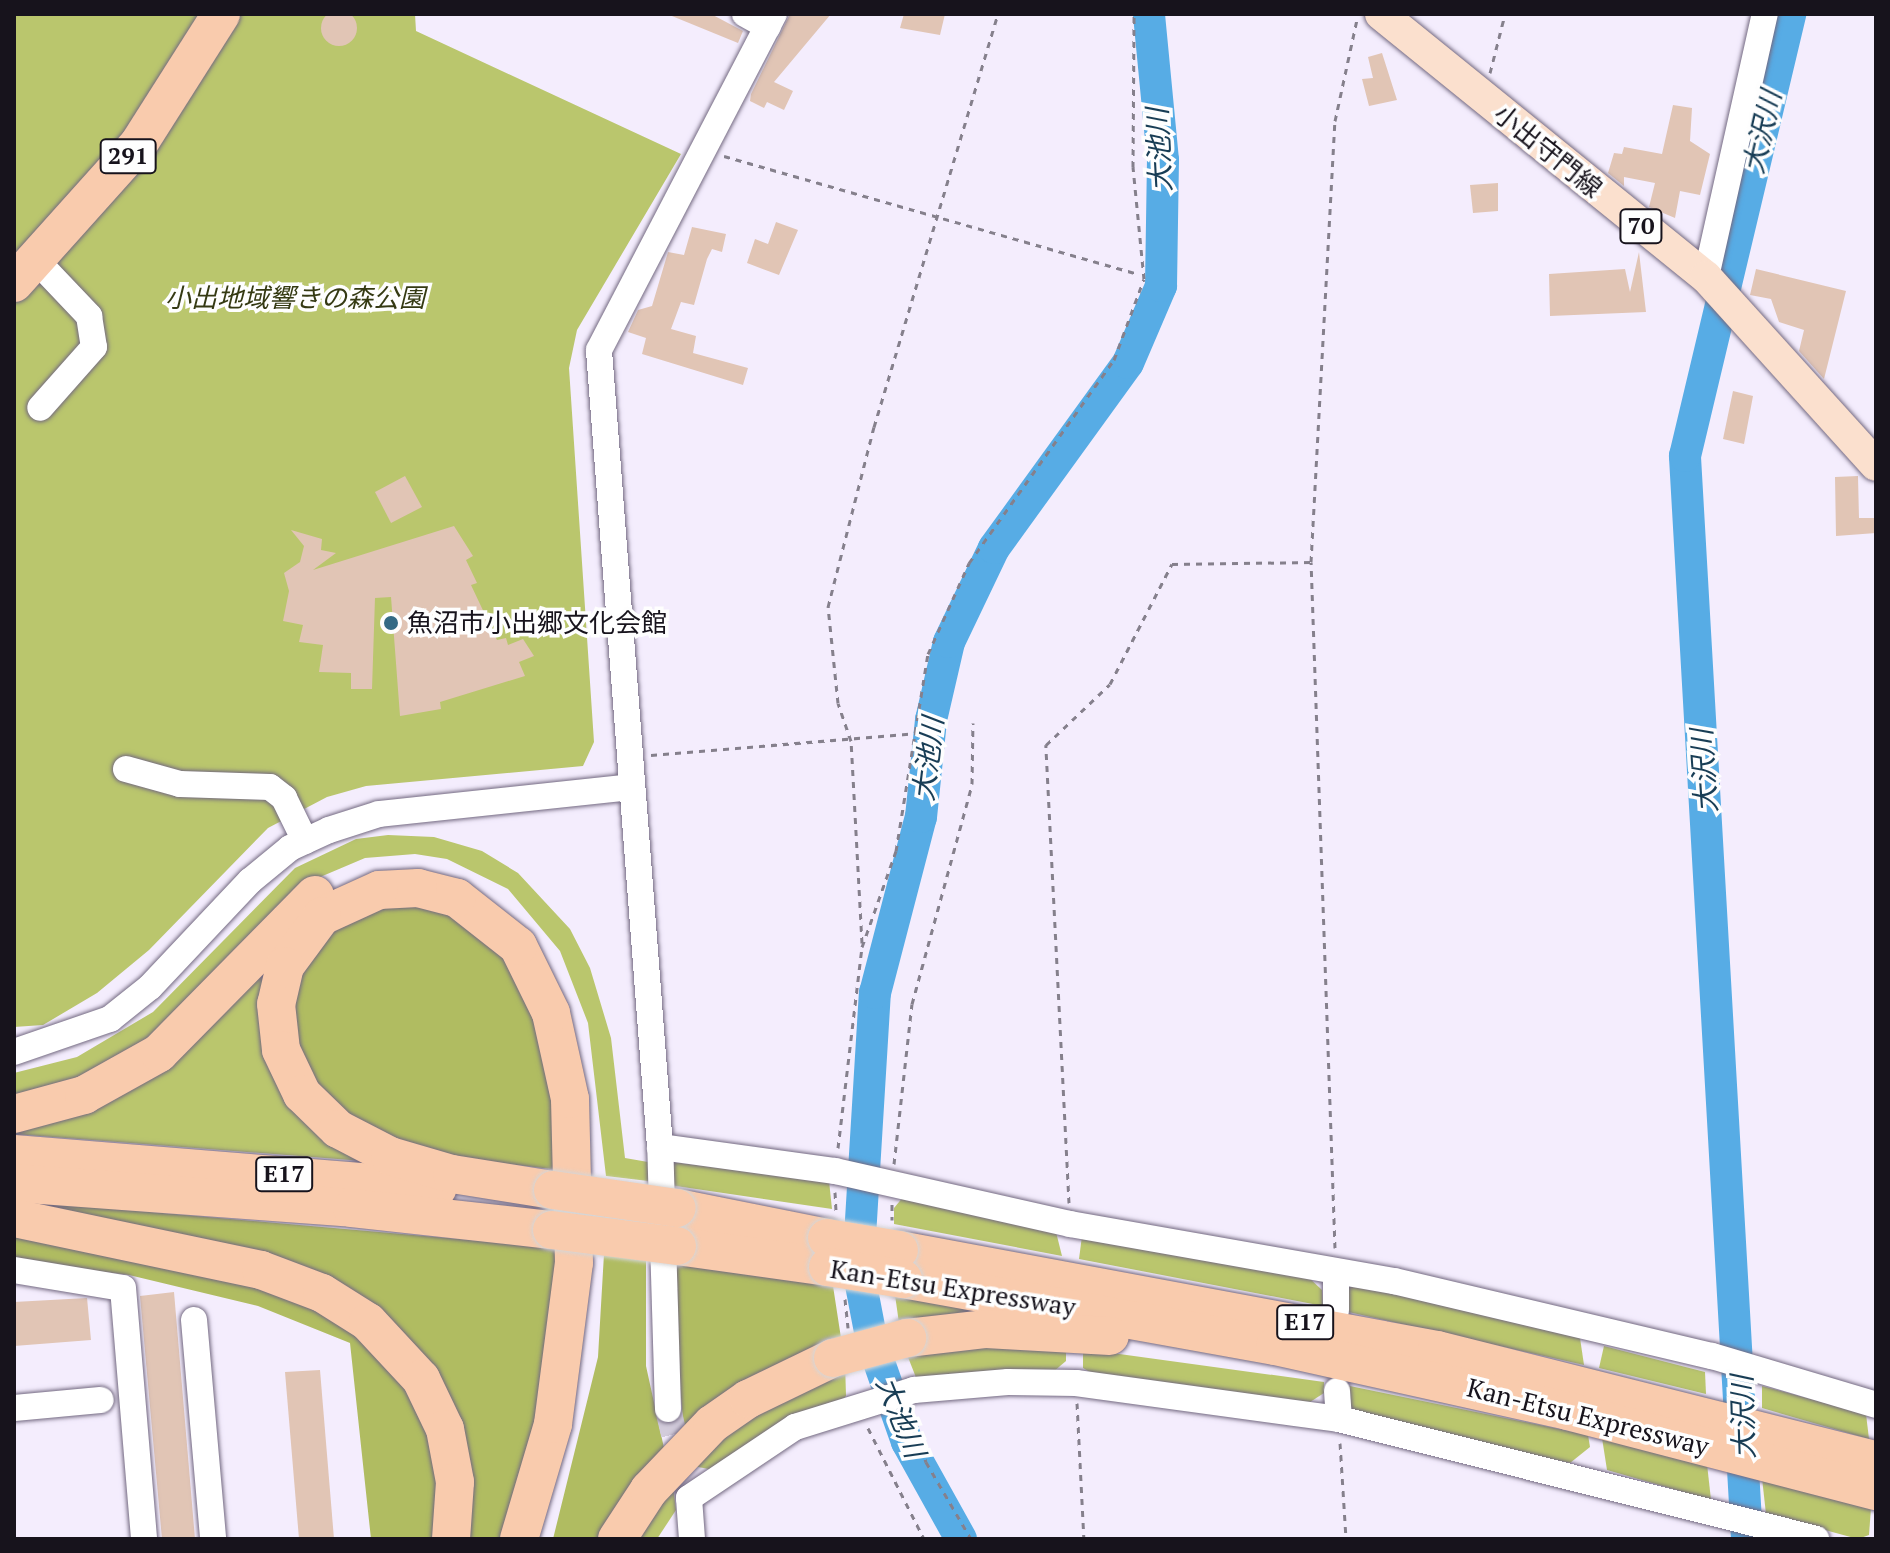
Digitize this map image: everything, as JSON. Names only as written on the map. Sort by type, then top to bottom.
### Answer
[{"type":"highway","name":"291","points":[[24,271],[138,145],[221,14]]},
{"type":"highway","points":[[14,1114],[84,1095],[159,1053],[285,919],[347,877],[416,865],[462,875],[505,900],[536,933],[562,979],[580,1036],[594,1132],[592,1306],[569,1440],[543,1539]]},
{"type":"highway","points":[[519,1539],[555,1412],[574,1263],[570,1099],[551,1013],[518,946],[457,898],[418,888],[379,890],[322,916],[285,966],[276,1004],[281,1050],[302,1094],[338,1129],[390,1156],[552,1207]]},
{"type":"highway","name":"Kan-Etsu Expressway","points":[[14,1154],[552,1207],[676,1223],[834,1256],[898,1253],[1284,1318],[1764,1445],[1876,1460]]},
{"type":"highway","name":"Kan-Etsu Expressway","points":[[14,1183],[352,1208],[552,1207]]},
{"type":"highway","points":[[14,1218],[261,1270],[322,1293],[368,1322],[421,1379],[445,1429],[455,1482],[451,1539]]},
{"type":"highway","name":"Kan-Etsu Expressway","points":[[898,1253],[1123,1316],[1434,1380],[1707,1431]]},
{"type":"highway","points":[[617,1539],[649,1490],[712,1424],[748,1399],[841,1347],[986,1329],[1136,1338],[1434,1380]]},
{"type":"highway","name":"Kan-Etsu Expressway","points":[[1764,1445],[1876,1491]]},
{"type":"main road","name":"小出守門線","points":[[1381,14],[1483,100],[1706,277],[1876,465]]},
{"type":"street","points":[[1706,277],[1765,14]]},
{"type":"street","points":[[668,1409],[660,1147],[630,787],[599,350],[706,151],[762,18]]},
{"type":"street","points":[[24,271],[89,316],[94,347],[40,408]]},
{"type":"street","points":[[126,769],[180,784],[270,787],[284,798],[305,841]]},
{"type":"street","points":[[14,1052],[110,1019],[150,987],[250,881],[305,841],[379,814],[630,787]]},
{"type":"street","points":[[660,1147],[835,1171],[1070,1224],[1336,1272],[1712,1356],[1876,1405]]},
{"type":"street","points":[[14,1270],[123,1288],[144,1539]]},
{"type":"street","points":[[1336,1272],[1336,1310]]},
{"type":"street","points":[[194,1320],[213,1539]]},
{"type":"street","points":[[692,1539],[689,1498],[795,1427],[857,1405],[914,1390],[1076,1383],[1339,1419],[1816,1539]]},
{"type":"street","points":[[1337,1391],[1339,1419]]},
{"type":"street","points":[[14,1408],[101,1400]]},
{"type":"path","points":[[841,1347],[834,1256],[835,1171],[862,947],[851,741],[838,703],[828,607],[874,427],[998,14]]},
{"type":"path","points":[[862,947],[896,851],[910,749],[918,733],[928,654],[969,563],[1114,360],[1133,322],[1144,279],[1132,152],[1138,51],[1134,14]]},
{"type":"path","points":[[1336,1272],[1311,562],[1335,121],[1358,14]]},
{"type":"path","points":[[1483,100],[1505,14]]},
{"type":"path","points":[[706,151],[1136,273]]},
{"type":"path","points":[[1070,1224],[1046,745],[1110,684],[1172,564],[1311,562]]},
{"type":"path","points":[[898,1253],[892,1185],[912,1004],[972,784],[973,723]]},
{"type":"path","points":[[629,756],[851,741],[918,733]]},
{"type":"path","points":[[1076,1383],[1084,1539]]},
{"type":"path","points":[[914,1390],[912,1416],[926,1462],[971,1539]]},
{"type":"path","points":[[857,1405],[924,1539]]},
{"type":"path","points":[[1339,1419],[1346,1539]]},
{"type":"green space","name":"小出地域響きの森公園","points":[[14,14],[415,14],[416,31],[681,154],[577,330],[569,368],[594,742],[583,766],[366,786],[327,797],[268,828],[149,950],[97,993],[43,1025],[14,1027]]},
{"type":"green space","points":[[388,835],[434,837],[482,851],[518,873],[570,929],[590,968],[611,1038],[625,1158],[648,1162],[648,1181],[606,1176],[588,1023],[560,951],[508,889],[447,859],[415,854],[365,858],[306,883],[181,1014],[108,1069],[14,1101],[14,1073],[77,1057],[153,1012],[295,868],[356,839]]},
{"type":"green space","points":[[426,901],[499,945],[546,1045],[560,1170],[446,1157],[353,1123],[294,1057],[295,975],[345,913]]},
{"type":"green space","points":[[264,957],[376,1162],[14,1134],[14,1126],[36,1122]]},
{"type":"green space","points":[[672,1162],[829,1181],[832,1209],[669,1185]]},
{"type":"green space","points":[[904,1196],[1056,1232],[1062,1256],[894,1224],[894,1208]]},
{"type":"green space","points":[[14,1200],[560,1248],[547,1383],[504,1539],[463,1539],[468,1507],[386,1318]]},
{"type":"green space","points":[[14,1233],[222,1273],[354,1326],[435,1426],[437,1539],[371,1539],[350,1343],[258,1306],[129,1275],[14,1261]]},
{"type":"green space","points":[[1082,1236],[1307,1276],[1322,1290],[1323,1306],[1079,1259]]},
{"type":"green space","points":[[604,1254],[646,1260],[646,1366],[664,1448],[598,1539],[553,1539],[598,1357]]},
{"type":"green space","points":[[669,1262],[833,1286],[841,1338],[753,1377],[684,1431]]},
{"type":"green space","points":[[1352,1284],[1580,1338],[1584,1365],[1344,1311],[1344,1291]]},
{"type":"green space","points":[[895,1295],[990,1310],[899,1323]]},
{"type":"green space","points":[[1066,1346],[1066,1361],[1053,1372],[917,1380],[904,1347]]},
{"type":"green space","points":[[1604,1346],[1705,1372],[1706,1394],[1599,1368]]},
{"type":"green space","points":[[1083,1349],[1324,1382],[1324,1393],[1307,1404],[1095,1375],[1083,1368]]},
{"type":"green space","points":[[845,1363],[846,1396],[839,1404],[714,1470],[693,1466],[719,1431]]},
{"type":"green space","points":[[1345,1385],[1588,1435],[1590,1447],[1570,1463],[1356,1416],[1348,1409]]},
{"type":"green space","points":[[1762,1386],[1866,1414],[1869,1439],[1762,1408]]},
{"type":"green space","points":[[1602,1438],[1707,1464],[1711,1500],[1607,1470]]},
{"type":"green space","points":[[672,1477],[676,1510],[657,1539],[628,1539]]},
{"type":"green space","points":[[1762,1478],[1871,1508],[1869,1535],[1858,1539],[1766,1514]]},
{"type":"building","points":[[339,10],[351,16],[357,28],[351,40],[339,46],[327,40],[321,28],[327,16]]},
{"type":"building","points":[[667,14],[711,14],[743,31],[738,43]]},
{"type":"building","points":[[790,14],[831,14],[774,82],[793,91],[784,110],[767,102],[764,108],[750,101],[751,94]]},
{"type":"building","points":[[904,14],[945,14],[940,35],[900,28]]},
{"type":"building","points":[[1382,53],[1397,100],[1369,106],[1362,79],[1373,78],[1368,57]]},
{"type":"building","points":[[1673,105],[1692,108],[1690,141],[1710,154],[1700,195],[1680,191],[1675,218],[1649,207],[1655,183],[1624,177],[1624,186],[1608,173],[1614,153],[1622,154],[1624,147],[1662,154]]},
{"type":"building","points":[[1498,183],[1498,211],[1473,213],[1470,185]]},
{"type":"building","points":[[776,222],[798,230],[779,275],[747,263],[755,239],[768,244]]},
{"type":"building","points":[[692,227],[726,234],[722,252],[712,249],[707,259],[694,305],[681,302],[671,329],[696,336],[693,353],[748,368],[743,385],[642,354],[646,338],[628,332],[638,310],[652,306],[668,252],[684,255]]},
{"type":"building","points":[[1639,252],[1646,312],[1550,316],[1549,274],[1625,269],[1630,292]]},
{"type":"building","points":[[1756,269],[1846,291],[1824,379],[1799,351],[1804,330],[1779,322],[1771,299],[1750,295]]},
{"type":"building","points":[[1733,391],[1753,396],[1744,444],[1723,439]]},
{"type":"building","points":[[405,476],[422,507],[391,523],[375,492]]},
{"type":"building","points":[[1858,476],[1859,518],[1876,518],[1876,533],[1836,536],[1835,477]]},
{"type":"building","name":"魚沼市小出郷文化会館","points":[[454,526],[473,556],[466,560],[477,583],[471,585],[497,640],[506,638],[508,645],[523,639],[534,656],[519,662],[525,676],[440,702],[441,709],[400,716],[391,597],[375,598],[372,689],[351,689],[351,673],[319,672],[323,645],[299,642],[303,625],[283,621],[289,591],[284,573],[300,562],[304,546],[291,530],[322,539],[321,550],[336,553],[313,570]]},
{"type":"building","points":[[174,1292],[195,1539],[162,1539],[140,1296]]},
{"type":"building","points":[[87,1298],[91,1340],[14,1346],[14,1302]]},
{"type":"building","points":[[320,1370],[334,1539],[299,1539],[285,1372]]},
{"type":"waterway","name":"大池川","points":[[961,1539],[907,1442],[872,1342],[858,1269],[875,993],[921,817],[931,720],[949,642],[994,548],[1128,363],[1161,286],[1163,160],[1149,14]]},
{"type":"waterway","name":"大沢川","points":[[1747,1539],[1685,456],[1790,14]]},
{"type":"tunnel","points":[[668,1409],[689,1498]]},
{"type":"place","name":"魚沼市小出郷文化会館","points":[[391,623]]}]
